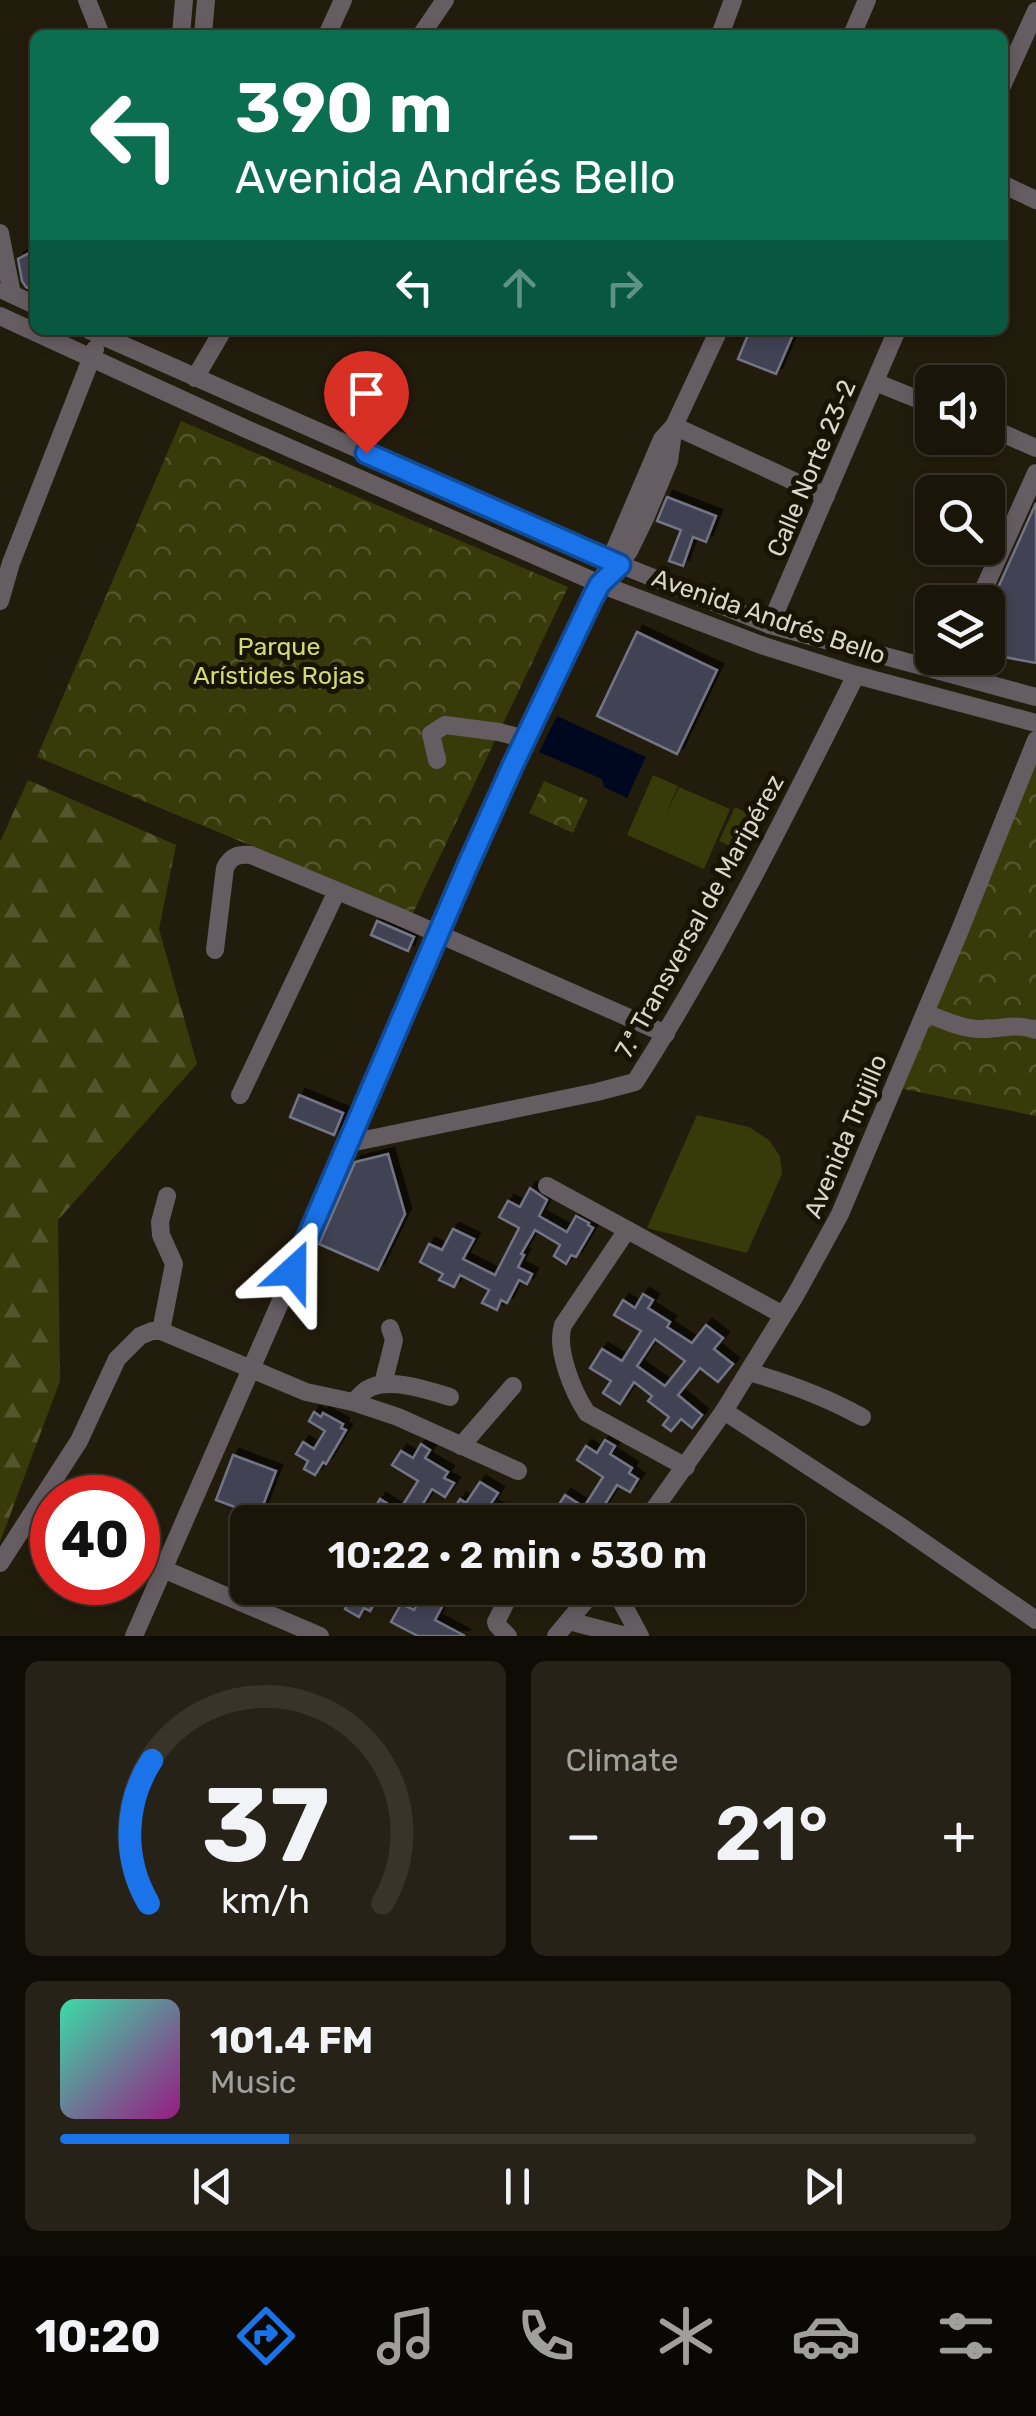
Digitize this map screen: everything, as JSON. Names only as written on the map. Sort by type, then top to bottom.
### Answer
[{"type":"street","points":[[87,0],[99,30]]},
{"type":"street","points":[[181,30],[184,0]]},
{"type":"street","points":[[203,30],[206,0]]},
{"type":"street","points":[[329,30],[343,0]]},
{"type":"street","points":[[424,30],[445,0]]},
{"type":"street","points":[[722,30],[733,0]]},
{"type":"street","points":[[854,30],[867,0]]},
{"type":"street","points":[[1008,73],[1036,10]]},
{"type":"street","points":[[1008,187],[1036,200]]},
{"type":"street","points":[[0,234],[6,292],[30,303]]},
{"type":"street","name":"Avenida Andrés Bello","points":[[0,316],[30,329]]},
{"type":"street","name":"Avenida Andrés Bello","points":[[44,335],[244,428],[600,584],[764,646],[1036,723]]},
{"type":"street","points":[[0,601],[98,335]]},
{"type":"street","name":"Avenida Andrés Bello","points":[[107,335],[194,378],[615,562],[770,625],[915,658]]},
{"type":"street","points":[[194,378],[220,335]]},
{"type":"street","points":[[134,1636],[525,739],[600,584],[633,544],[669,461],[674,426],[716,335]]},
{"type":"street","name":"Calle Norte 23-2","points":[[770,625],[895,335]]},
{"type":"street","points":[[875,382],[915,398]]},
{"type":"street","points":[[674,426],[826,496]]},
{"type":"street","points":[[1005,435],[1036,448]]},
{"type":"street","points":[[986,585],[1036,473]]},
{"type":"street","name":"7.ª Transversal de Maripérez","points":[[350,1143],[635,1082],[666,1034],[776,834],[856,675]]},
{"type":"street","name":"Avenida Andrés Bello","points":[[974,675],[1036,697]]},
{"type":"street","points":[[437,760],[431,734],[445,725],[525,739]]},
{"type":"street","name":"Avenida Trujillo","points":[[658,1505],[784,1316],[840,1214],[1036,740]]},
{"type":"street","points":[[215,950],[222,880],[229,859],[251,855],[666,1034]]},
{"type":"street","points":[[240,1094],[337,891]]},
{"type":"street","points":[[925,1013],[980,1029],[1013,1025],[1036,1030]]},
{"type":"street","points":[[547,1186],[784,1316]]},
{"type":"street","points":[[162,1331],[174,1264],[161,1235],[160,1222],[168,1196]]},
{"type":"street","points":[[627,1230],[563,1324],[560,1346],[586,1413],[686,1467]]},
{"type":"street","points":[[382,1384],[394,1340],[390,1328]]},
{"type":"street","points":[[0,1564],[79,1441],[118,1359],[127,1346],[152,1331],[162,1331],[306,1392],[398,1417],[518,1471]]},
{"type":"street","points":[[748,1372],[784,1382],[862,1417]]},
{"type":"street","points":[[354,1402],[368,1388],[382,1384],[423,1389],[450,1398]]},
{"type":"street","points":[[461,1446],[513,1386]]},
{"type":"street","points":[[724,1411],[1036,1620]]},
{"type":"street","points":[[163,1570],[320,1636]]},
{"type":"street","points":[[504,1605],[496,1626],[508,1636]]},
{"type":"street","points":[[556,1636],[582,1605]]},
{"type":"street","points":[[623,1605],[640,1636]]},
{"type":"street","points":[[569,1621],[626,1636]]},
{"type":"green space","name":"Parque Arístides Rojas","points":[[181,421],[568,587],[413,913],[37,757]]},
{"type":"green space","points":[[1036,745],[1036,1116],[894,1087]]},
{"type":"green space","points":[[653,775],[678,786],[665,817],[679,787],[730,809],[704,869],[627,835]]},
{"type":"green space","points":[[28,780],[176,845],[159,929],[197,1064],[58,1220],[60,1381],[0,1542],[0,842]]},
{"type":"green space","points":[[544,781],[588,800],[573,833],[529,813]]},
{"type":"green space","points":[[735,807],[753,816],[736,849],[719,841]]},
{"type":"green space","points":[[697,1115],[749,1127],[769,1140],[780,1156],[782,1174],[747,1253],[647,1228]]},
{"type":"water","points":[[557,716],[646,757],[627,798],[604,787],[602,779],[539,752]]},
{"type":"building","points":[[30,253],[30,289],[22,281],[18,259]]},
{"type":"building","points":[[748,335],[793,335],[776,374],[738,359]]},
{"type":"building","points":[[667,497],[716,516],[706,542],[693,537],[683,566],[669,561],[681,530],[657,521]]},
{"type":"building","points":[[1036,503],[1036,663],[1005,657],[1005,585],[999,585]]},
{"type":"building","points":[[637,632],[717,670],[677,754],[597,716]]},
{"type":"building","points":[[377,921],[414,937],[408,951],[371,935]]},
{"type":"building","points":[[299,1095],[343,1113],[334,1135],[290,1117]]},
{"type":"building","points":[[388,1154],[405,1214],[378,1270],[319,1244],[355,1162]]},
{"type":"building","points":[[530,1188],[547,1200],[539,1216],[567,1232],[576,1216],[593,1228],[576,1257],[571,1255],[566,1264],[554,1256],[560,1245],[535,1230],[518,1267],[532,1274],[527,1284],[519,1280],[507,1303],[501,1300],[497,1310],[482,1303],[489,1290],[460,1275],[454,1287],[439,1280],[443,1274],[420,1262],[429,1244],[442,1250],[453,1229],[474,1239],[463,1259],[495,1275],[519,1228],[499,1217],[508,1201],[520,1207]]},
{"type":"building","points":[[643,1294],[653,1300],[648,1308],[670,1322],[667,1327],[692,1343],[706,1325],[723,1338],[714,1349],[733,1364],[718,1382],[700,1368],[678,1395],[702,1415],[692,1428],[681,1419],[671,1431],[663,1425],[669,1417],[648,1401],[652,1396],[634,1382],[620,1404],[603,1393],[611,1381],[590,1368],[602,1349],[622,1361],[641,1331],[614,1315],[623,1300],[635,1308]],"holes":[[[655,1339],[685,1361],[665,1386],[637,1366]]]},
{"type":"building","points":[[314,1412],[343,1424],[341,1428],[346,1430],[315,1475],[304,1469],[308,1461],[296,1454],[303,1442],[314,1449],[325,1431],[309,1421]]},
{"type":"building","points":[[605,1440],[615,1446],[610,1454],[632,1468],[629,1473],[638,1479],[630,1492],[617,1485],[604,1505],[585,1505],[603,1477],[577,1460],[586,1446],[597,1453]]},
{"type":"building","points":[[421,1444],[430,1450],[425,1458],[448,1472],[444,1478],[454,1483],[445,1497],[432,1489],[422,1505],[403,1505],[418,1481],[392,1465],[401,1451],[413,1458]]},
{"type":"building","points":[[233,1455],[276,1471],[263,1505],[230,1505],[216,1500]]},
{"type":"building","points":[[480,1482],[498,1493],[490,1505],[456,1505],[460,1499],[466,1503]]},
{"type":"building","points":[[565,1495],[581,1505],[559,1505]]},
{"type":"building","points":[[347,1605],[374,1605],[370,1611],[364,1608],[359,1617],[345,1609]]},
{"type":"building","points":[[400,1605],[414,1610],[417,1605],[443,1605],[435,1620],[465,1636],[418,1636],[391,1622]]},
{"type":"route","points":[[293,1271],[512,767],[600,584],[620,565],[366,453]]}]
